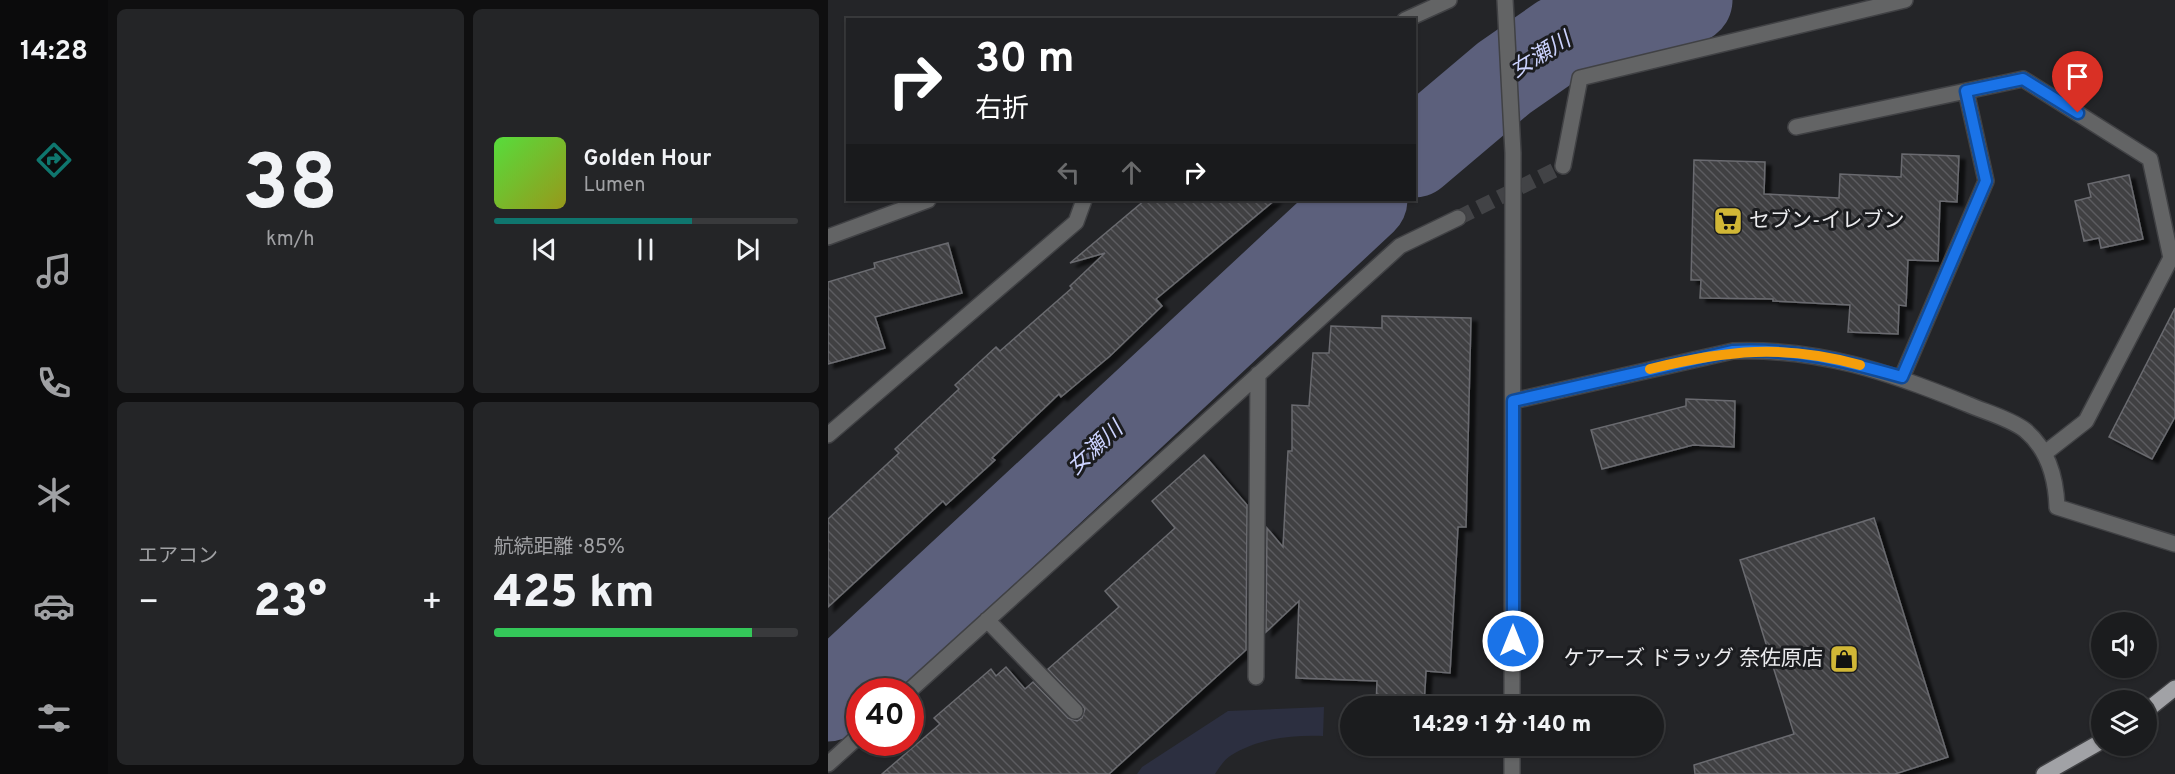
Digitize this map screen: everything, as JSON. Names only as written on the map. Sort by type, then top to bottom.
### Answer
[{"type":"main road","points":[[2157,702],[2175,688]]},
{"type":"main road","points":[[2044,774],[2091,747]]},
{"type":"street","points":[[1409,18],[1449,0]]},
{"type":"street","points":[[1505,0],[1513,153],[1512,696]]},
{"type":"street","points":[[1563,166],[1580,78],[1905,0]]},
{"type":"street","points":[[1796,127],[2023,79],[2150,159],[2171,258],[2086,421],[2045,453]]},
{"type":"street","points":[[1902,377],[1986,181],[1966,91]]},
{"type":"street","points":[[828,237],[925,201]]},
{"type":"street","points":[[828,435],[1076,222],[1084,201]]},
{"type":"street","points":[[923,678],[1400,246],[1458,218]]},
{"type":"street","points":[[1513,401],[1733,351],[1765,350],[1832,357],[1902,377],[2024,430],[2045,453],[2056,481],[2057,507],[2175,544]]},
{"type":"street","points":[[1256,677],[1258,374]]},
{"type":"street","points":[[828,422],[849,415]]},
{"type":"street","points":[[987,620],[1075,711]]},
{"type":"street","points":[[828,764],[846,748]]},
{"type":"street","points":[[1512,756],[1512,774]]},
{"type":"shaded area","points":[[1324,707],[1323,736],[1287,737],[1263,741],[1228,758],[1215,774],[1137,774],[1142,767],[1228,711]]},
{"type":"building","points":[[1902,154],[1959,156],[1957,202],[1940,201],[1938,261],[1908,260],[1906,306],[1899,305],[1898,334],[1848,332],[1850,305],[1773,301],[1773,299],[1700,298],[1701,280],[1691,280],[1694,160],[1765,162],[1764,194],[1839,198],[1840,174],[1901,177]]},
{"type":"building","points":[[2129,175],[2143,239],[2101,248],[2099,238],[2084,241],[2075,201],[2091,197],[2088,184]]},
{"type":"building","points":[[1144,201],[1274,201],[1156,299],[1162,306],[1110,356],[1061,397],[1059,394],[992,458],[995,460],[946,505],[943,501],[828,607],[828,519],[899,453],[895,449],[959,389],[955,385],[996,347],[1000,351],[1072,288],[1070,286],[1105,253],[1070,263]]},
{"type":"building","points":[[948,243],[962,293],[875,317],[885,348],[828,364],[828,282],[875,268],[874,263]]},
{"type":"building","points":[[2175,308],[2175,417],[2152,459],[2109,437]]},
{"type":"building","points":[[1382,316],[1471,318],[1466,527],[1458,527],[1450,673],[1426,671],[1425,696],[1376,696],[1377,681],[1296,678],[1299,601],[1266,632],[1267,528],[1283,547],[1288,451],[1292,451],[1292,405],[1309,406],[1313,353],[1329,353],[1331,326],[1382,328]]},
{"type":"building","points":[[1686,399],[1735,401],[1734,447],[1693,445],[1602,469],[1591,430],[1686,406]]},
{"type":"building","points":[[1204,455],[1247,505],[1246,650],[1109,774],[882,774],[903,756],[924,756],[924,738],[940,724],[934,718],[991,669],[996,676],[1006,667],[1025,689],[1033,682],[1068,718],[1077,721],[1082,718],[1085,709],[1048,669],[1119,607],[1105,591],[1175,528],[1152,501]]},
{"type":"building","name":"ケアーズ ドラッグ 奈佐原店","points":[[1874,518],[1948,757],[1895,774],[1695,774],[1694,765],[1794,734],[1740,560]]},
{"type":"waterway","name":"女瀬川","points":[[1416,152],[1504,78],[1560,39],[1632,14],[1689,0]]},
{"type":"waterway","name":"女瀬川","points":[[828,698],[1363,201]]},
{"type":"tunnel","points":[[1458,218],[1563,166]]},
{"type":"slow traffic","points":[[1650,369],[1733,351],[1765,350],[1832,357],[1860,365]]},
{"type":"place","name":"セブン-イレブン","points":[[1728,221]]},
{"type":"place","name":"ケアーズ ドラッグ 奈佐原店","points":[[1844,659]]},
{"type":"route","points":[[1513,641],[1513,401],[1733,351],[1765,350],[1832,357],[1902,377],[1986,181],[1966,91],[2023,79],[2078,113]]}]
